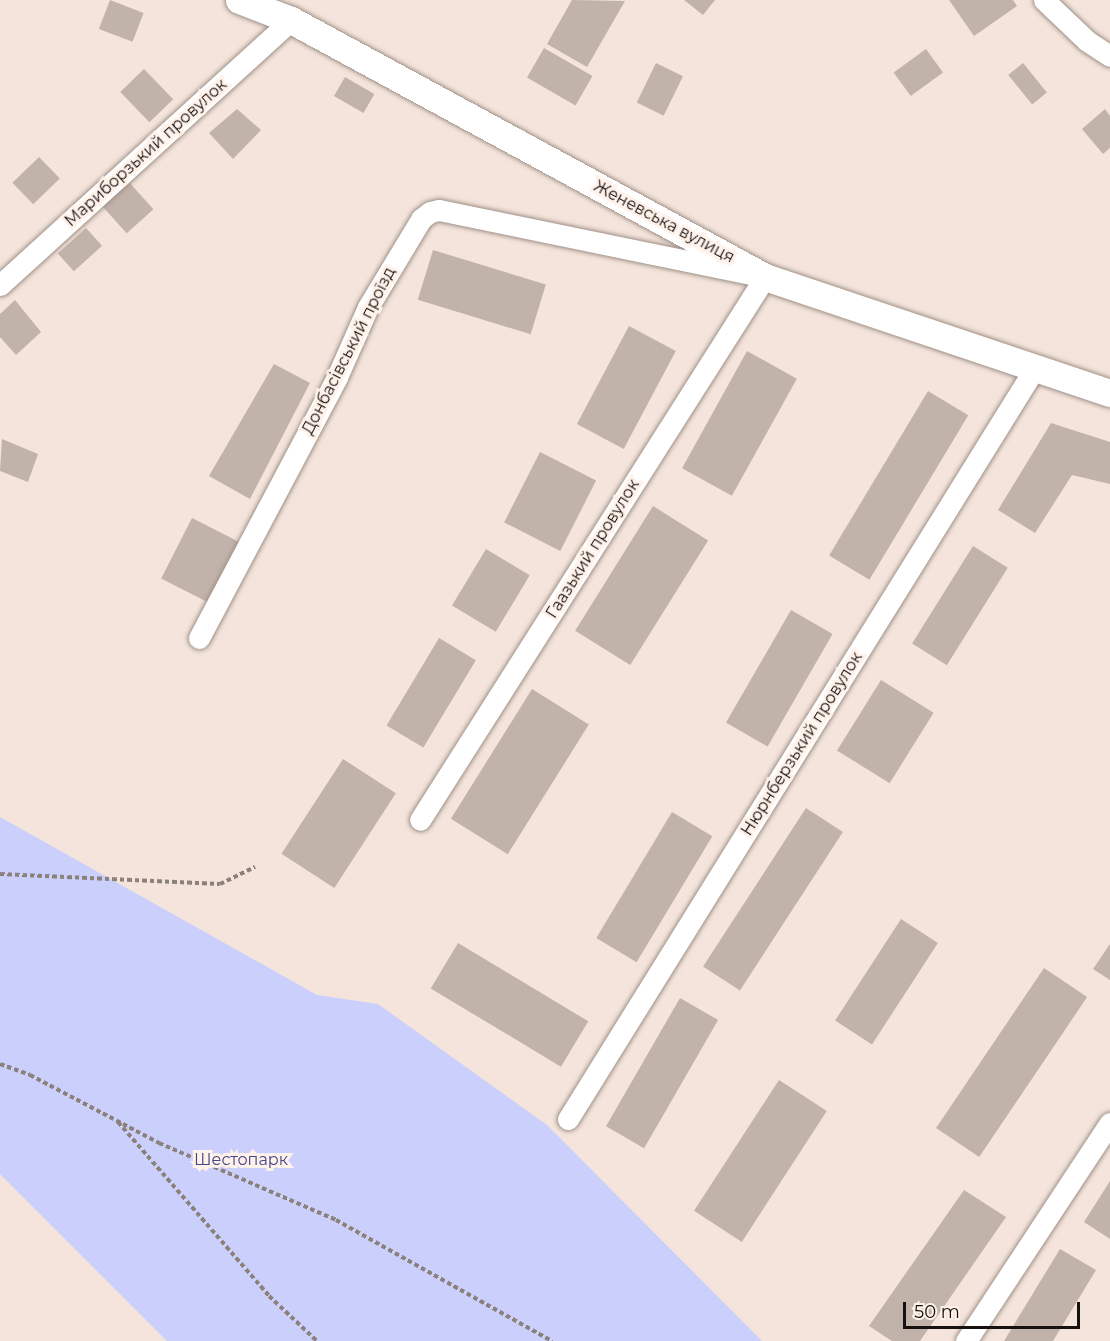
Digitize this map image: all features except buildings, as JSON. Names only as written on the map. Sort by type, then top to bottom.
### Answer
[{"type":"street","name":"Женевська вулиця","points":[[239,0],[291,20],[765,277],[1110,393]]},
{"type":"street","points":[[1044,0],[1087,41],[1110,56]]},
{"type":"street","name":"Мариборзький провулок","points":[[0,285],[291,20]]},
{"type":"street","name":"Донбасівський проїзд","points":[[199,638],[338,377],[368,307],[421,219],[430,212],[439,210],[765,277]]},
{"type":"street","name":"Гаазький провулок","points":[[420,820],[765,277]]},
{"type":"street","name":"Нюрнберзький провулок","points":[[568,1119],[1035,368]]},
{"type":"street","points":[[966,1341],[1107,1135]]},
{"type":"path","points":[[0,874],[220,884],[255,867]]},
{"type":"path","points":[[0,1064],[30,1075],[116,1120],[336,1220],[552,1341]]},
{"type":"path","points":[[116,1120],[269,1296],[317,1341]]},
{"type":"green space","name":"Шестопарк","points":[[0,817],[317,995],[378,1004],[547,1125],[762,1341],[167,1341],[0,1174]]}]
